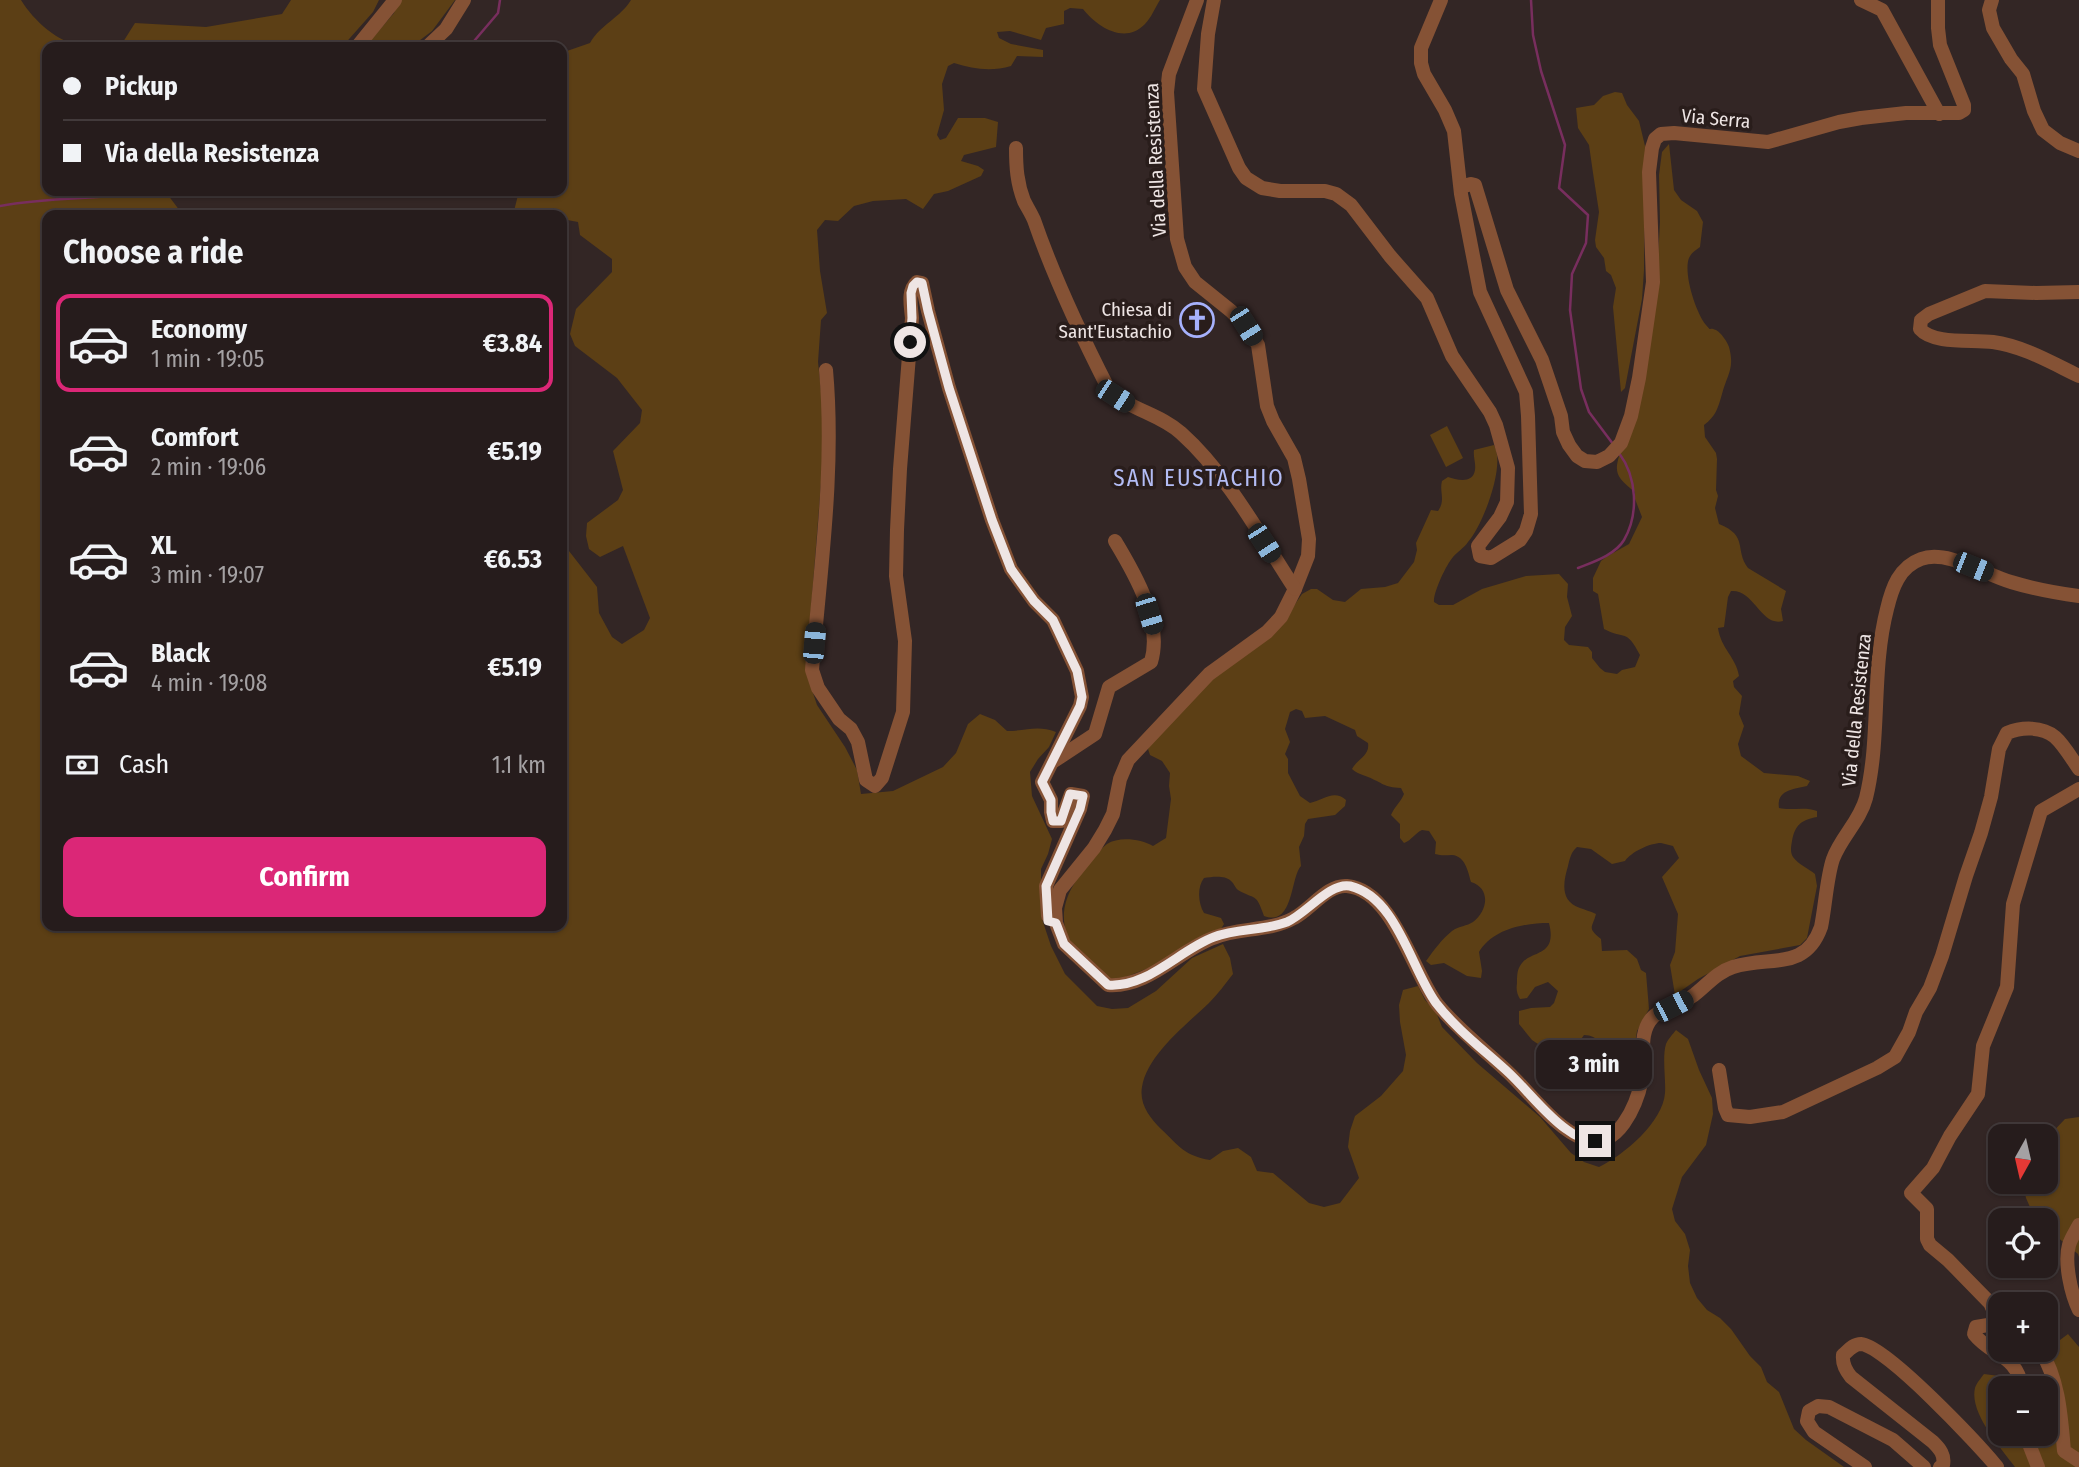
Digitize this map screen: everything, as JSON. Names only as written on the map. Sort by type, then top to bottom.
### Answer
[{"type":"street","points":[[360,42],[395,0]]},
{"type":"street","points":[[432,42],[446,29],[464,0]]},
{"type":"street","name":"Via della Resistenza","points":[[1197,0],[1169,74],[1167,92],[1177,239],[1185,267],[1195,282],[1231,311],[1246,326],[1258,345],[1268,406],[1273,421],[1294,458],[1307,524],[1308,555],[1281,617],[1209,674],[1128,760],[1119,779],[1113,814],[1105,831],[1060,890],[1055,908],[1056,923],[1064,944],[1108,985],[1147,976],[1213,937],[1284,923],[1333,888],[1346,885],[1362,890],[1375,899],[1395,926],[1435,1001],[1463,1033],[1565,1129],[1585,1140],[1609,1138],[1619,1130],[1635,1105],[1643,1077],[1644,1036],[1647,1025],[1654,1016],[1692,996],[1730,968],[1751,962],[1795,958],[1806,952],[1817,938],[1833,858],[1861,813],[1865,800],[1871,771],[1886,613],[1893,585],[1903,570],[1920,559],[1931,556],[1954,560],[2010,582],[2052,593],[2079,596]]},
{"type":"street","points":[[1214,0],[1208,34],[1204,89],[1239,168],[1246,178],[1262,188],[1280,191],[1325,191],[1336,194],[1351,205],[1427,298],[1452,356],[1490,412],[1508,468],[1507,502],[1500,517],[1478,546],[1480,556],[1491,558],[1520,540],[1531,514],[1526,392],[1480,292],[1454,131],[1424,74],[1421,63],[1421,48],[1441,0]]},
{"type":"street","points":[[1861,0],[1882,10],[1939,114]]},
{"type":"street","name":"Via Serra","points":[[1461,187],[1471,184],[1479,195],[1507,290],[1542,360],[1569,445],[1577,456],[1585,461],[1597,462],[1609,456],[1621,443],[1631,415],[1639,378],[1653,282],[1649,172],[1655,139],[1661,134],[1674,133],[1768,142],[1861,118],[1906,113],[1959,113],[1964,110],[1964,105],[1940,45],[1938,0]]},
{"type":"street","points":[[1992,0],[1989,10],[1993,28],[2023,75],[2043,130],[2060,143],[2079,151]]},
{"type":"street","points":[[1016,148],[1019,186],[1064,298],[1108,388],[1132,407],[1157,417],[1178,430],[1202,453],[1295,589]]},
{"type":"street","points":[[826,370],[830,413],[830,465],[812,670],[818,688],[839,719],[851,729],[858,742],[866,780],[875,786],[882,779],[903,712],[905,641],[897,576],[897,530],[912,318],[911,293],[917,282],[922,283],[949,388],[1011,569],[1034,601],[1053,620],[1077,671],[1082,697],[1080,706],[1042,782],[1051,800],[1053,821],[1061,821],[1070,794],[1083,796],[1080,809],[1046,886],[1048,921],[1056,923]]},
{"type":"street","points":[[2079,292],[1985,291],[1920,320],[1920,329],[1936,338],[1993,342],[2014,347],[2079,376]]},
{"type":"street","points":[[1050,764],[1095,734],[1109,687],[1151,662],[1154,632],[1137,579],[1115,541]]},
{"type":"street","points":[[1719,1070],[1728,1115],[1751,1118],[1783,1112],[1895,1057],[1930,988],[1942,956],[1991,797],[1999,749],[2007,733],[2020,728],[2041,730],[2055,736],[2079,769]]},
{"type":"street","points":[[1988,1301],[1930,1245],[1927,1239],[1927,1209],[1911,1193],[1933,1168],[1950,1136],[1978,1094],[1983,1046],[2007,987],[2013,904],[2041,811],[2079,789]]},
{"type":"street","points":[[2079,1225],[2069,1244],[2067,1255],[2070,1282],[2079,1310]]},
{"type":"street","points":[[1988,1325],[1976,1327],[1974,1334],[1988,1348]]},
{"type":"street","points":[[1940,1467],[1944,1459],[1933,1442],[1851,1377],[1843,1355],[1854,1345],[1862,1344],[1886,1357],[1948,1413],[1997,1467]]},
{"type":"street","points":[[2047,1362],[2053,1372],[2064,1451],[2079,1461]]},
{"type":"street","points":[[1865,1467],[1814,1432],[1807,1421],[1809,1411],[1818,1406],[1829,1407],[1893,1440],[1924,1467]]},
{"type":"street","points":[[2030,1446],[2038,1467]]},
{"type":"shaded area","points":[[0,0],[21,0],[40,23],[56,36],[70,42],[42,42],[42,196],[169,196],[179,210],[42,210],[42,931],[567,931],[567,548],[597,587],[599,613],[612,637],[622,644],[644,630],[650,618],[623,546],[600,557],[589,549],[586,536],[587,523],[618,500],[623,490],[613,451],[640,423],[642,410],[617,378],[575,346],[570,334],[576,309],[612,272],[612,259],[580,235],[578,222],[567,220],[567,210],[514,210],[518,196],[567,196],[567,51],[590,43],[631,0],[1160,0],[1145,24],[1129,33],[1112,31],[1096,22],[1083,9],[1070,8],[1064,11],[1064,24],[1046,28],[1041,40],[1010,31],[997,32],[999,38],[1011,44],[1043,50],[1043,57],[1017,56],[1011,66],[996,69],[954,63],[948,66],[942,84],[944,110],[937,135],[940,140],[946,138],[958,118],[985,118],[998,122],[996,147],[964,155],[961,161],[984,170],[981,176],[948,191],[934,194],[923,209],[906,199],[873,201],[854,206],[838,221],[825,220],[817,230],[827,313],[821,320],[818,362],[822,401],[822,470],[806,672],[817,705],[857,770],[861,794],[893,791],[943,767],[956,753],[968,724],[980,714],[995,720],[1007,731],[1037,729],[1056,732],[1049,747],[1030,772],[1032,796],[1052,839],[1041,869],[1041,916],[1051,946],[1065,974],[1097,1006],[1128,1008],[1156,991],[1192,958],[1223,944],[1230,958],[1233,974],[1212,1000],[1169,1041],[1151,1063],[1142,1087],[1144,1105],[1157,1125],[1188,1153],[1210,1160],[1223,1151],[1238,1148],[1251,1157],[1257,1171],[1273,1173],[1309,1203],[1324,1207],[1340,1203],[1359,1178],[1348,1147],[1350,1131],[1355,1116],[1381,1096],[1403,1071],[1406,1055],[1399,1005],[1403,990],[1418,986],[1425,1000],[1436,1012],[1442,1027],[1477,1063],[1540,1117],[1571,1153],[1584,1162],[1599,1167],[1630,1146],[1657,1115],[1665,1093],[1666,1044],[1676,1030],[1688,1039],[1712,1098],[1713,1114],[1706,1145],[1682,1177],[1672,1209],[1690,1250],[1690,1283],[1697,1298],[1707,1310],[1731,1329],[1761,1367],[1767,1382],[1779,1392],[1794,1429],[1844,1467],[0,1467]]},
{"type":"shaded area","points":[[291,0],[379,0],[373,12],[346,42],[123,42],[135,23],[206,27],[282,14]]},
{"type":"shaded area","points":[[399,0],[455,0],[432,31],[418,42],[369,42],[394,13]]},
{"type":"shaded area","points":[[1622,93],[1639,121],[1645,146],[1642,299],[1625,388],[1621,392],[1613,307],[1616,288],[1611,275],[1606,271],[1604,258],[1596,247],[1599,212],[1589,145],[1578,128],[1576,108],[1594,105],[1603,96]]},
{"type":"shaded area","points":[[1669,144],[1674,190],[1681,200],[1697,211],[1703,222],[1700,247],[1689,258],[1688,273],[1692,293],[1702,319],[1709,329],[1716,330],[1724,337],[1731,355],[1730,372],[1718,408],[1704,425],[1705,437],[1717,459],[1718,496],[1715,508],[1719,524],[1738,538],[1748,568],[1786,591],[1781,609],[1783,621],[1775,621],[1763,614],[1746,596],[1731,591],[1724,627],[1718,628],[1739,676],[1733,681],[1734,687],[1742,696],[1739,714],[1744,726],[1738,744],[1741,756],[1764,773],[1798,776],[1810,781],[1807,786],[1783,794],[1779,802],[1779,808],[1817,811],[1817,817],[1797,827],[1791,847],[1795,860],[1815,874],[1817,886],[1807,938],[1800,945],[1740,956],[1675,995],[1670,965],[1675,952],[1678,914],[1662,877],[1679,858],[1673,846],[1661,843],[1652,845],[1636,851],[1625,861],[1612,864],[1591,849],[1577,847],[1571,855],[1566,872],[1566,896],[1574,905],[1596,914],[1592,928],[1601,939],[1602,951],[1627,950],[1637,959],[1641,970],[1646,973],[1649,1009],[1637,1031],[1632,1063],[1626,1066],[1589,1036],[1584,1035],[1579,1042],[1565,1040],[1538,1044],[1519,1024],[1519,1011],[1550,1007],[1558,991],[1548,982],[1535,987],[1527,998],[1520,999],[1517,994],[1517,976],[1524,961],[1541,952],[1550,943],[1549,923],[1520,926],[1492,938],[1479,952],[1481,978],[1467,976],[1444,963],[1431,965],[1426,961],[1452,931],[1471,923],[1482,912],[1485,900],[1482,889],[1471,882],[1460,858],[1435,854],[1436,842],[1429,831],[1422,830],[1404,843],[1400,838],[1400,824],[1391,815],[1404,794],[1401,788],[1387,786],[1352,769],[1368,747],[1368,743],[1357,736],[1355,730],[1325,716],[1305,718],[1302,711],[1296,709],[1290,712],[1285,729],[1290,742],[1285,754],[1288,759],[1288,773],[1300,796],[1310,803],[1333,795],[1346,800],[1345,806],[1335,815],[1308,819],[1305,824],[1299,847],[1301,866],[1286,908],[1281,915],[1274,918],[1264,916],[1257,900],[1238,890],[1228,879],[1204,878],[1199,890],[1200,905],[1204,913],[1221,918],[1224,924],[1221,929],[1190,942],[1159,964],[1123,978],[1110,979],[1073,946],[1066,932],[1064,911],[1074,884],[1107,844],[1130,839],[1153,846],[1166,838],[1171,799],[1170,773],[1162,761],[1150,755],[1150,743],[1190,698],[1287,616],[1302,594],[1317,589],[1333,600],[1345,602],[1361,589],[1398,583],[1414,562],[1416,543],[1431,510],[1438,511],[1440,507],[1442,481],[1448,477],[1464,480],[1471,477],[1475,470],[1474,450],[1494,445],[1497,454],[1495,480],[1486,509],[1474,534],[1447,566],[1434,602],[1439,605],[1453,605],[1482,589],[1526,576],[1559,574],[1568,584],[1567,597],[1572,616],[1565,627],[1564,640],[1569,645],[1588,647],[1592,658],[1605,672],[1617,674],[1635,667],[1640,655],[1631,641],[1625,636],[1604,629],[1598,594],[1593,591],[1593,578],[1601,561],[1629,544],[1642,517],[1635,492],[1623,482],[1617,463],[1658,260],[1659,175],[1662,152]]},
{"type":"shaded area","points":[[1447,426],[1463,458],[1446,467],[1430,435]]},
{"type":"shaded area","points":[[2079,1117],[2079,1257],[2058,1238],[2058,1208],[2030,1208],[2025,1194],[2058,1194],[2058,1126],[2065,1119]]},
{"type":"shaded area","points":[[2068,1334],[2079,1347],[2079,1467],[2015,1467],[1999,1446],[2058,1446],[2058,1376],[2046,1376],[2051,1362],[2058,1362],[2058,1342]]},
{"type":"shaded area","points":[[1984,1374],[1999,1376],[1988,1376],[1988,1430],[1981,1419],[1974,1398],[1976,1386]]},
{"type":"waterway","points":[[473,42],[498,13],[500,0]]},
{"type":"waterway","points":[[1531,0],[1533,35],[1541,71],[1565,145],[1559,188],[1588,215],[1586,243],[1572,274],[1570,310],[1581,389],[1589,412],[1613,444]]},
{"type":"waterway","points":[[0,206],[118,196]]},
{"type":"waterway","points":[[1578,568],[1615,550],[1629,530],[1634,496],[1629,473],[1619,453]]},
{"type":"place","name":"Chiesa di Sant'Eustachio","points":[[1197,320]]},
{"type":"district","name":"SAN EUSTACHIO","points":[[1199,478]]},
{"type":"route","points":[[910,342],[911,293],[917,282],[922,283],[949,388],[1011,569],[1034,601],[1053,620],[1077,671],[1082,697],[1080,706],[1042,782],[1051,800],[1053,821],[1061,821],[1070,794],[1083,796],[1080,809],[1046,886],[1048,921],[1056,923],[1064,944],[1108,985],[1116,985],[1147,976],[1213,937],[1284,923],[1295,918],[1333,888],[1346,885],[1362,890],[1375,899],[1395,926],[1435,1001],[1463,1033],[1565,1129],[1585,1140],[1595,1141]]}]
